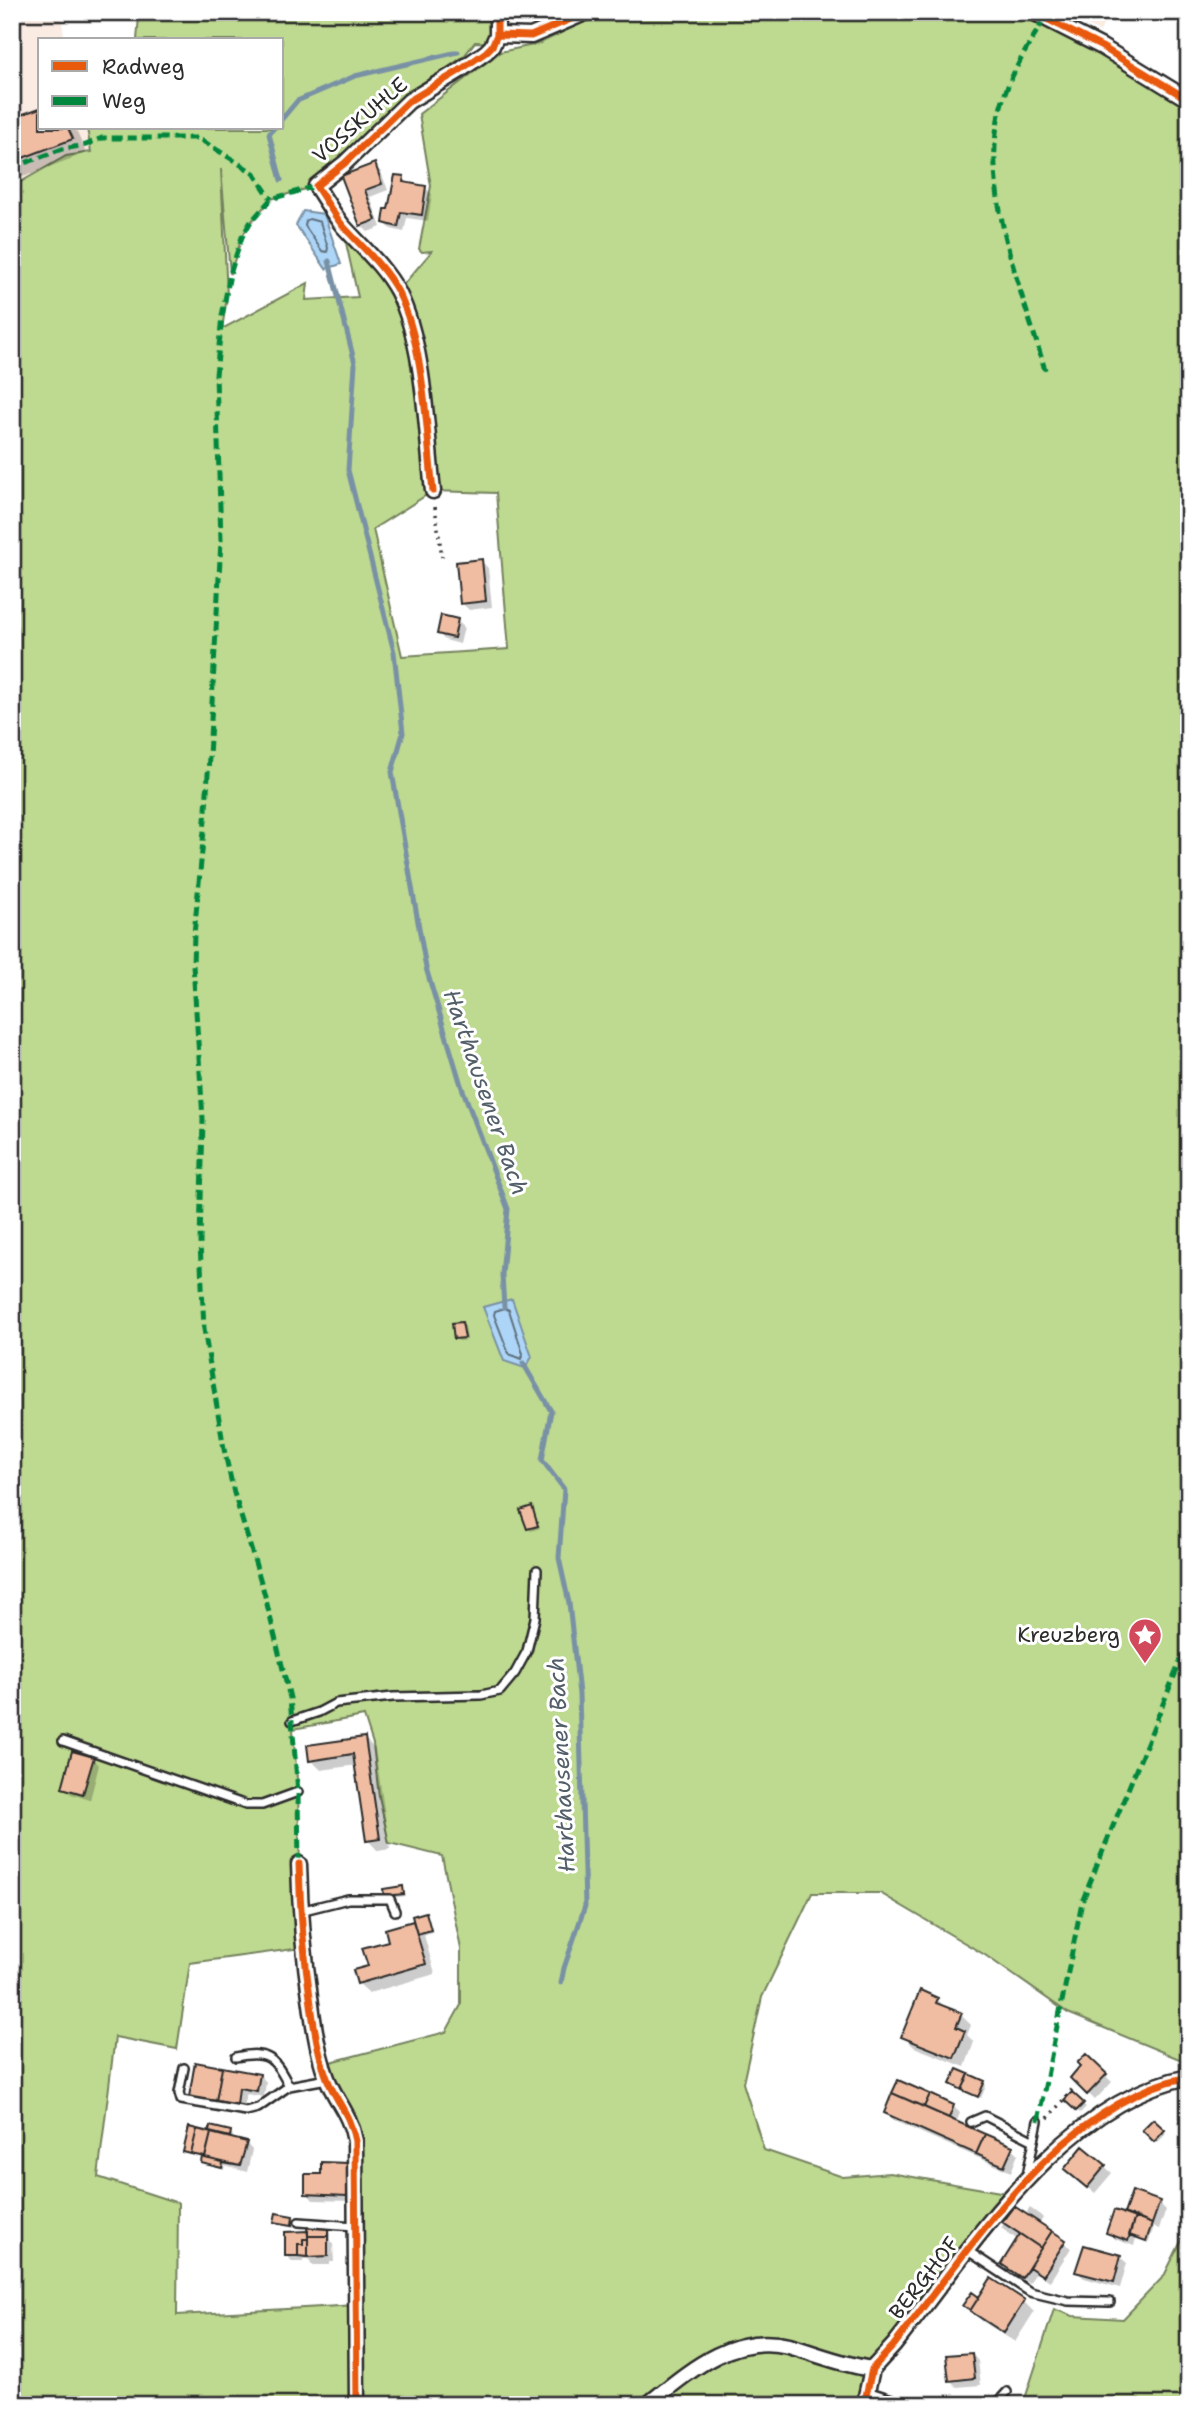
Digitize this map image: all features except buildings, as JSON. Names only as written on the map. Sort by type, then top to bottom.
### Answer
[{"type":"street","points":[[497,12],[497,35],[531,36],[587,12]]},
{"type":"street","points":[[1033,12],[1102,47],[1189,100]]},
{"type":"street","name":"VOSSKUHLE","points":[[432,491],[420,372],[413,334],[397,291],[375,259],[342,225],[316,186],[345,163],[409,101],[486,52],[497,35]]},
{"type":"street","points":[[299,1864],[302,1948],[313,2018],[327,2079],[353,2126],[357,2157],[357,2405]]},
{"type":"street","name":"BERGHOF","points":[[872,2370],[1003,2207],[1064,2143],[1100,2114],[1131,2097],[1189,2077]]},
{"type":"street","points":[[647,2405],[709,2359],[744,2344],[768,2343],[788,2346],[846,2366],[872,2370],[865,2398]]},
{"type":"lane","points":[[292,1721],[336,1703],[393,1697],[481,1695],[500,1691],[515,1673],[527,1651],[535,1618],[537,1570]]},
{"type":"lane","points":[[63,1741],[246,1805],[262,1805],[298,1792]]},
{"type":"lane","points":[[300,1911],[348,1899],[390,1899],[395,1911]]},
{"type":"lane","points":[[236,2057],[257,2053],[267,2056],[279,2068],[289,2087]]},
{"type":"lane","points":[[184,2068],[179,2093],[181,2100],[246,2111],[258,2108],[289,2087],[327,2079]]},
{"type":"lane","points":[[971,2122],[985,2116],[1034,2141]]},
{"type":"lane","points":[[1027,2179],[1037,2122]]},
{"type":"lane","points":[[299,2222],[355,2226]]},
{"type":"lane","points":[[968,2252],[1030,2291],[1068,2301],[1110,2302]]},
{"type":"lane","points":[[995,2405],[1007,2392]]},
{"type":"lane","points":[[865,2398],[910,2405]]},
{"type":"path","points":[[432,491],[442,557]]},
{"type":"path","points":[[1037,2122],[1045,2121],[1075,2086]]},
{"type":"shaded area","points":[[12,12],[60,12],[65,38],[38,38],[38,130],[87,130],[91,152],[66,156],[12,187]]},
{"type":"shaded area","points":[[1056,12],[1109,12],[1100,32]]},
{"type":"green space","points":[[170,12],[484,12],[484,15],[498,18],[505,43],[475,42],[464,56],[406,97],[316,186],[271,199],[250,223],[242,237],[230,274],[221,169],[227,297],[222,329],[308,283],[306,300],[358,297],[342,225],[398,291],[432,251],[422,252],[419,249],[431,186],[419,114],[500,52],[538,44],[605,12],[1033,12],[1189,100],[1189,2063],[1068,2013],[985,1955],[880,1893],[812,1893],[762,1997],[743,2083],[764,2150],[843,2177],[890,2173],[1006,2193],[884,2350],[864,2405],[12,2405],[12,187],[66,156],[91,152],[87,130],[284,130],[284,38],[137,38],[139,16],[169,19]],"holes":[[[433,491],[496,493],[509,649],[402,656],[373,529]],[[364,1716],[373,1744],[379,1797],[389,1843],[442,1856],[461,1949],[461,2005],[446,2032],[323,2064],[357,2157],[357,2305],[177,2315],[178,2203],[98,2177],[115,2037],[177,2049],[190,1963],[302,1948],[298,1792],[293,1729]]]},
{"type":"green space","points":[[1189,2225],[1189,2405],[1023,2405],[1054,2309],[1073,2316],[1123,2319],[1164,2276]]},
{"type":"water","points":[[303,211],[324,214],[341,264],[326,269],[296,225]]},
{"type":"water","points":[[512,1299],[532,1357],[525,1368],[504,1361],[483,1307]]},
{"type":"waterway","name":"Harthausener Bach","points":[[284,117],[297,101],[355,76],[458,52]]},
{"type":"waterway","name":"Harthausener Bach","points":[[272,130],[269,134],[281,180]]},
{"type":"waterway","name":"Harthausener Bach","points":[[329,261],[355,364],[348,470],[394,652],[403,733],[392,772],[426,968],[461,1085],[508,1209],[502,1275],[504,1307]]},
{"type":"waterway","name":"Harthausener Bach","points":[[523,1363],[551,1411],[542,1460],[564,1489],[559,1558],[569,1603],[579,1694],[585,1906],[561,1983]]},
{"type":"marked path","points":[[1044,19],[1019,63],[1000,110],[995,141],[995,174],[1006,241],[1045,370]]},
{"type":"marked path","points":[[12,168],[62,149],[86,145],[102,138],[198,138],[254,173],[271,199]]},
{"type":"marked path","points":[[299,1864],[298,1792],[290,1698],[264,1592],[234,1493],[204,1329],[200,1242],[203,1119],[193,965],[206,810],[221,541],[216,375],[222,316],[230,274],[242,237],[250,223],[271,199],[316,186]]},
{"type":"marked path","points":[[1038,2121],[1082,1902],[1189,1640]]},
{"type":"cycle path","points":[[433,491],[423,389],[407,314],[398,292],[386,274],[343,226],[316,186],[345,163],[409,101],[486,52],[497,35],[497,12]]},
{"type":"cycle path","points":[[497,35],[531,36],[587,12]]},
{"type":"cycle path","points":[[1033,12],[1102,47],[1189,100]]},
{"type":"cycle path","points":[[299,1864],[304,1951],[317,2041],[327,2078],[350,2123],[355,2141],[357,2405]]},
{"type":"cycle path","points":[[864,2405],[872,2369],[1022,2184],[1060,2147],[1100,2115],[1143,2091],[1189,2077]]},
{"type":"place","name":"Kreuzberg","points":[[1145,1665]]}]
